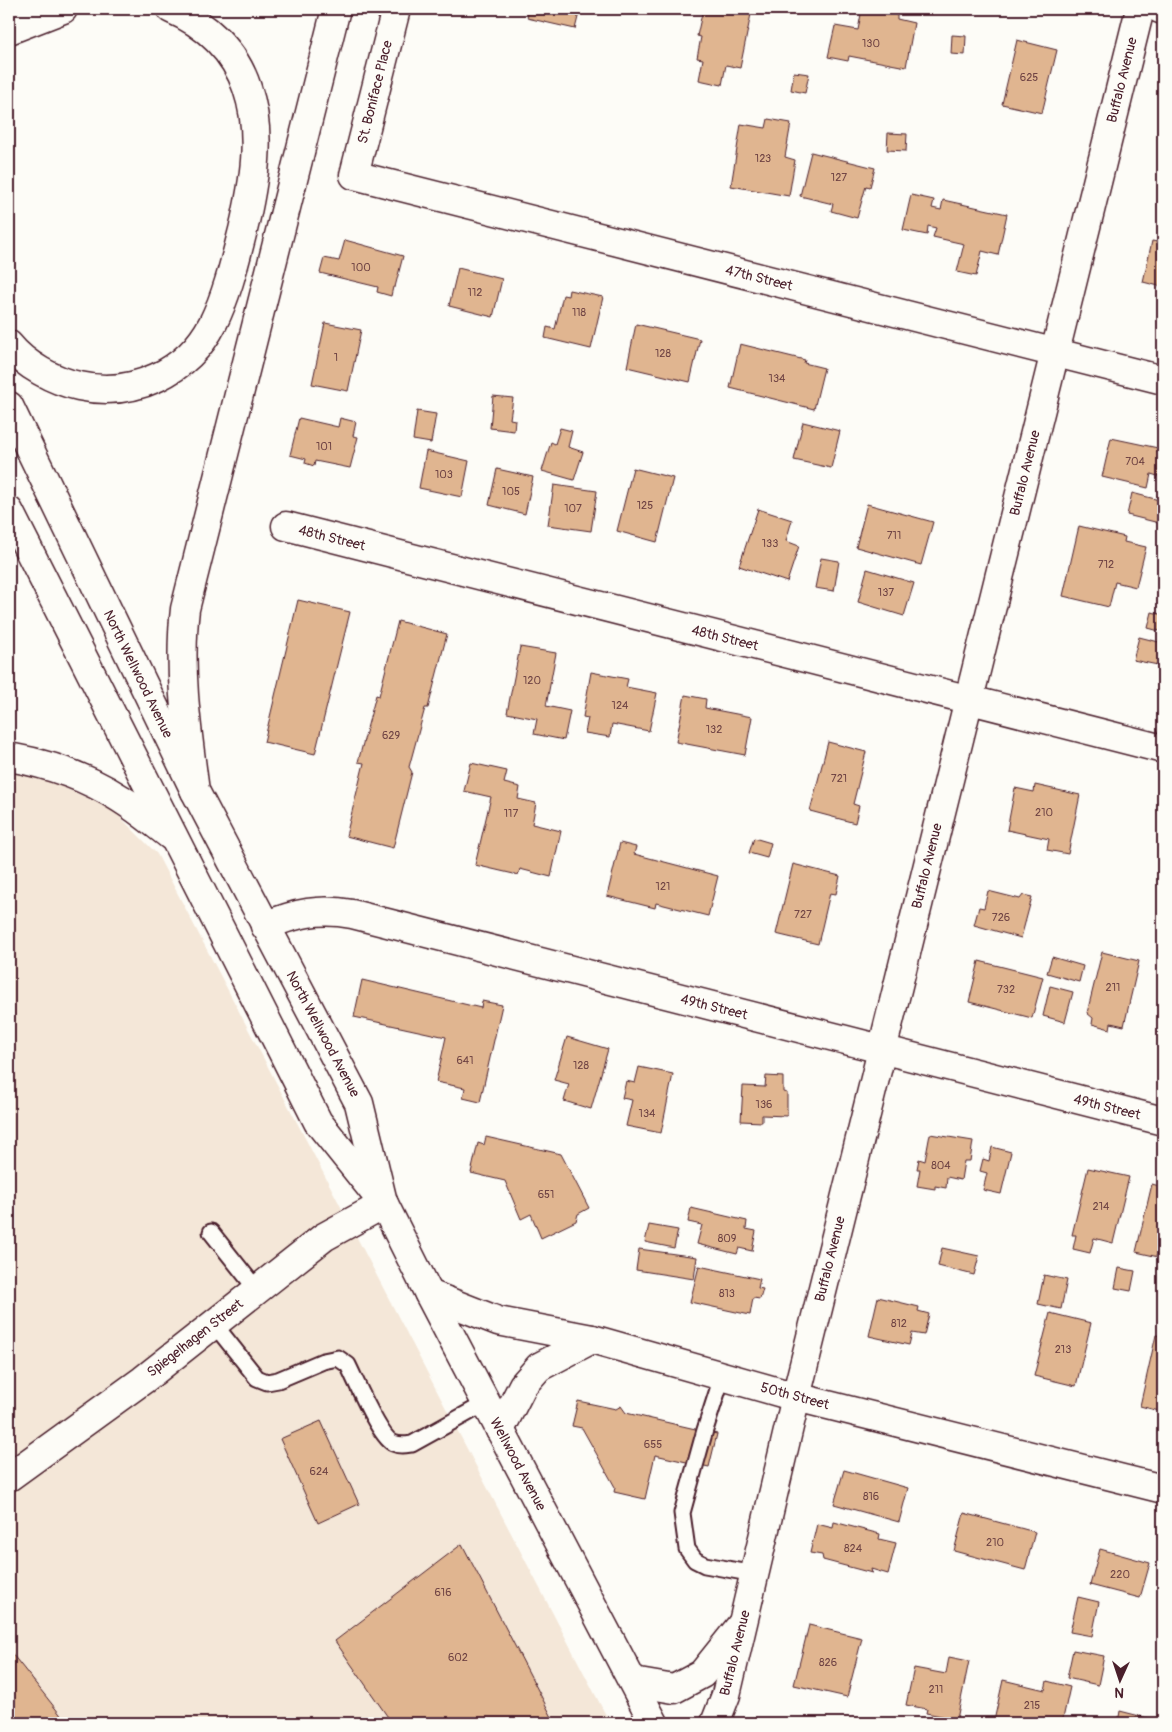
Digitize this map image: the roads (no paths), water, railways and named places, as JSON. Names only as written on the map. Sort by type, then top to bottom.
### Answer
[{"type":"main road","points":[[9,30],[63,9]]},
{"type":"main road","points":[[9,345],[36,368],[69,384],[102,390],[118,389],[148,382],[177,367],[191,354],[212,326],[227,286],[247,212],[254,172],[255,123],[247,87],[240,70],[230,54],[208,30],[171,9]]},
{"type":"main road","points":[[195,791],[182,682],[185,609],[336,9]]},
{"type":"main road","name":"St. Boniface Place","points":[[354,175],[396,9]]},
{"type":"main road","name":"Buffalo Avenue","points":[[715,1723],[726,1695],[796,1397],[1140,9]]},
{"type":"main road","name":"47th Street","points":[[354,175],[1163,380]]},
{"type":"main road","name":"North Wellwood Avenue","points":[[9,406],[195,791],[359,1103],[384,1204]]},
{"type":"main road","points":[[9,512],[318,1122],[384,1204]]},
{"type":"main road","name":"48th Street","points":[[286,526],[1163,749]]},
{"type":"main road","points":[[9,757],[60,769],[87,780],[122,799],[172,836]]},
{"type":"main road","name":"49th Street","points":[[265,926],[310,912],[338,911],[352,914],[1163,1121]]},
{"type":"main road","name":"Spiegelhagen Street","points":[[9,1478],[143,1380],[324,1237],[384,1204]]},
{"type":"main road","name":"Wellwood Avenue","points":[[384,1204],[429,1294],[654,1723]]},
{"type":"main road","name":"50th Street","points":[[429,1294],[498,1321],[592,1339],[796,1397],[1163,1489]]},
{"type":"main road","points":[[500,1430],[523,1385],[539,1367],[592,1339]]},
{"type":"main road","points":[[633,1682],[674,1689],[702,1674],[742,1624]]},
{"type":"lane","points":[[211,1232],[257,1290]]},
{"type":"lane","points":[[214,1324],[256,1378],[268,1382],[278,1380],[323,1361],[338,1358],[348,1365],[381,1430],[391,1442],[403,1446],[412,1444],[486,1403]]},
{"type":"lane","points":[[722,1377],[682,1513],[687,1549],[695,1560],[705,1565],[755,1574]]}]
